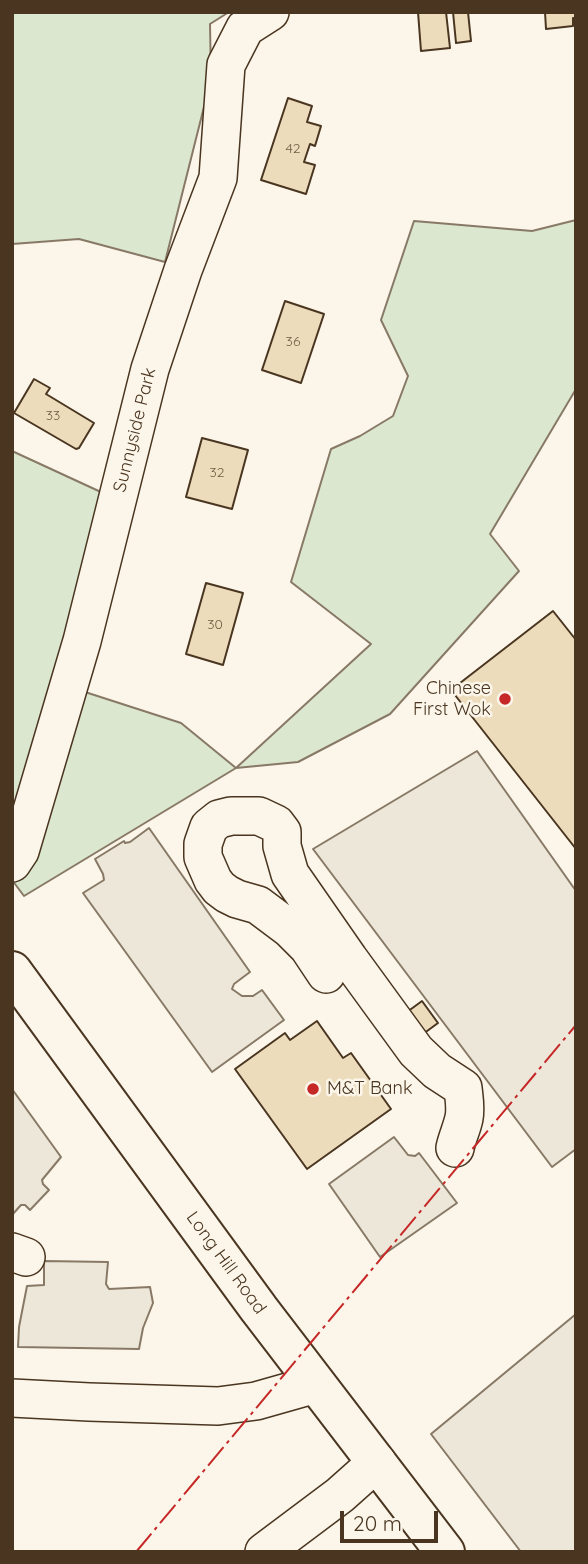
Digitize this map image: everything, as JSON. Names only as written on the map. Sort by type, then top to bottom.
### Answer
[{"type":"main road","name":"Long Hill Road","points":[[12,971],[259,1309],[444,1551]]},
{"type":"street","name":"Sunnyside Park","points":[[12,863],[20,851],[82,641],[150,369],[183,270],[218,178],[226,65],[245,28],[270,12]]},
{"type":"street","points":[[326,974],[290,929],[258,905],[237,899],[219,888],[213,880],[203,857],[205,836],[209,827],[219,819],[244,814],[259,816],[276,824],[282,832],[282,846],[290,874],[349,959],[416,1051],[437,1071],[463,1088],[464,1120],[455,1148]]},
{"type":"street","points":[[12,1398],[218,1406],[256,1401],[316,1384]]},
{"type":"street","points":[[264,1552],[377,1462]]},
{"type":"green space","points":[[12,12],[229,12],[210,24],[211,79],[165,262],[79,239],[12,244]]},
{"type":"green space","points":[[576,220],[576,389],[490,534],[519,571],[390,714],[298,762],[236,768],[371,644],[291,582],[331,449],[360,436],[393,416],[408,376],[381,320],[414,221],[532,231]]},
{"type":"green space","points":[[12,451],[129,505],[85,692],[181,723],[236,768],[24,896],[12,880]]},
{"type":"shaded area","points":[[477,751],[576,891],[576,1149],[552,1167],[313,849]]},
{"type":"shaded area","points":[[149,828],[250,972],[234,984],[232,989],[242,996],[253,996],[262,990],[284,1020],[212,1072],[83,893],[104,880],[95,859],[124,841],[130,842]]},
{"type":"shaded area","points":[[12,1089],[61,1157],[42,1180],[49,1190],[30,1210],[21,1205],[12,1215]]},
{"type":"shaded area","points":[[394,1137],[408,1155],[415,1156],[419,1153],[457,1203],[380,1257],[329,1184]]},
{"type":"shaded area","points":[[44,1261],[108,1262],[106,1284],[109,1289],[150,1287],[153,1303],[143,1328],[139,1349],[18,1347],[27,1286],[44,1285]]},
{"type":"shaded area","points":[[576,1314],[576,1552],[521,1552],[431,1434]]},
{"type":"building","points":[[418,12],[446,12],[450,48],[421,51]]},
{"type":"building","points":[[453,12],[468,12],[471,41],[456,43]]},
{"type":"building","points":[[545,12],[576,12],[576,18],[573,18],[573,26],[546,29]]},
{"type":"building","points":[[288,98],[312,106],[307,122],[321,126],[315,146],[310,144],[304,162],[315,165],[306,194],[261,180]]},
{"type":"building","points":[[285,301],[324,314],[301,383],[262,370]]},
{"type":"building","points":[[34,379],[50,388],[46,394],[94,423],[79,448],[76,449],[14,413]]},
{"type":"building","points":[[202,438],[248,450],[232,509],[186,497]]},
{"type":"building","points":[[206,583],[243,593],[223,665],[186,654]]},
{"type":"building","points":[[553,611],[576,640],[576,849],[451,690]]},
{"type":"building","points":[[422,1001],[438,1023],[404,1048],[388,1026]]},
{"type":"building","name":"M&T Bank","points":[[317,1021],[343,1058],[351,1053],[391,1109],[307,1169],[235,1069],[285,1033],[290,1040]]},
{"type":"power","points":[[136,1552],[576,1025]]},
{"type":"place","name":"Chinese First Wok","points":[[505,699]]},
{"type":"place","name":"M&T Bank","points":[[313,1089]]}]
